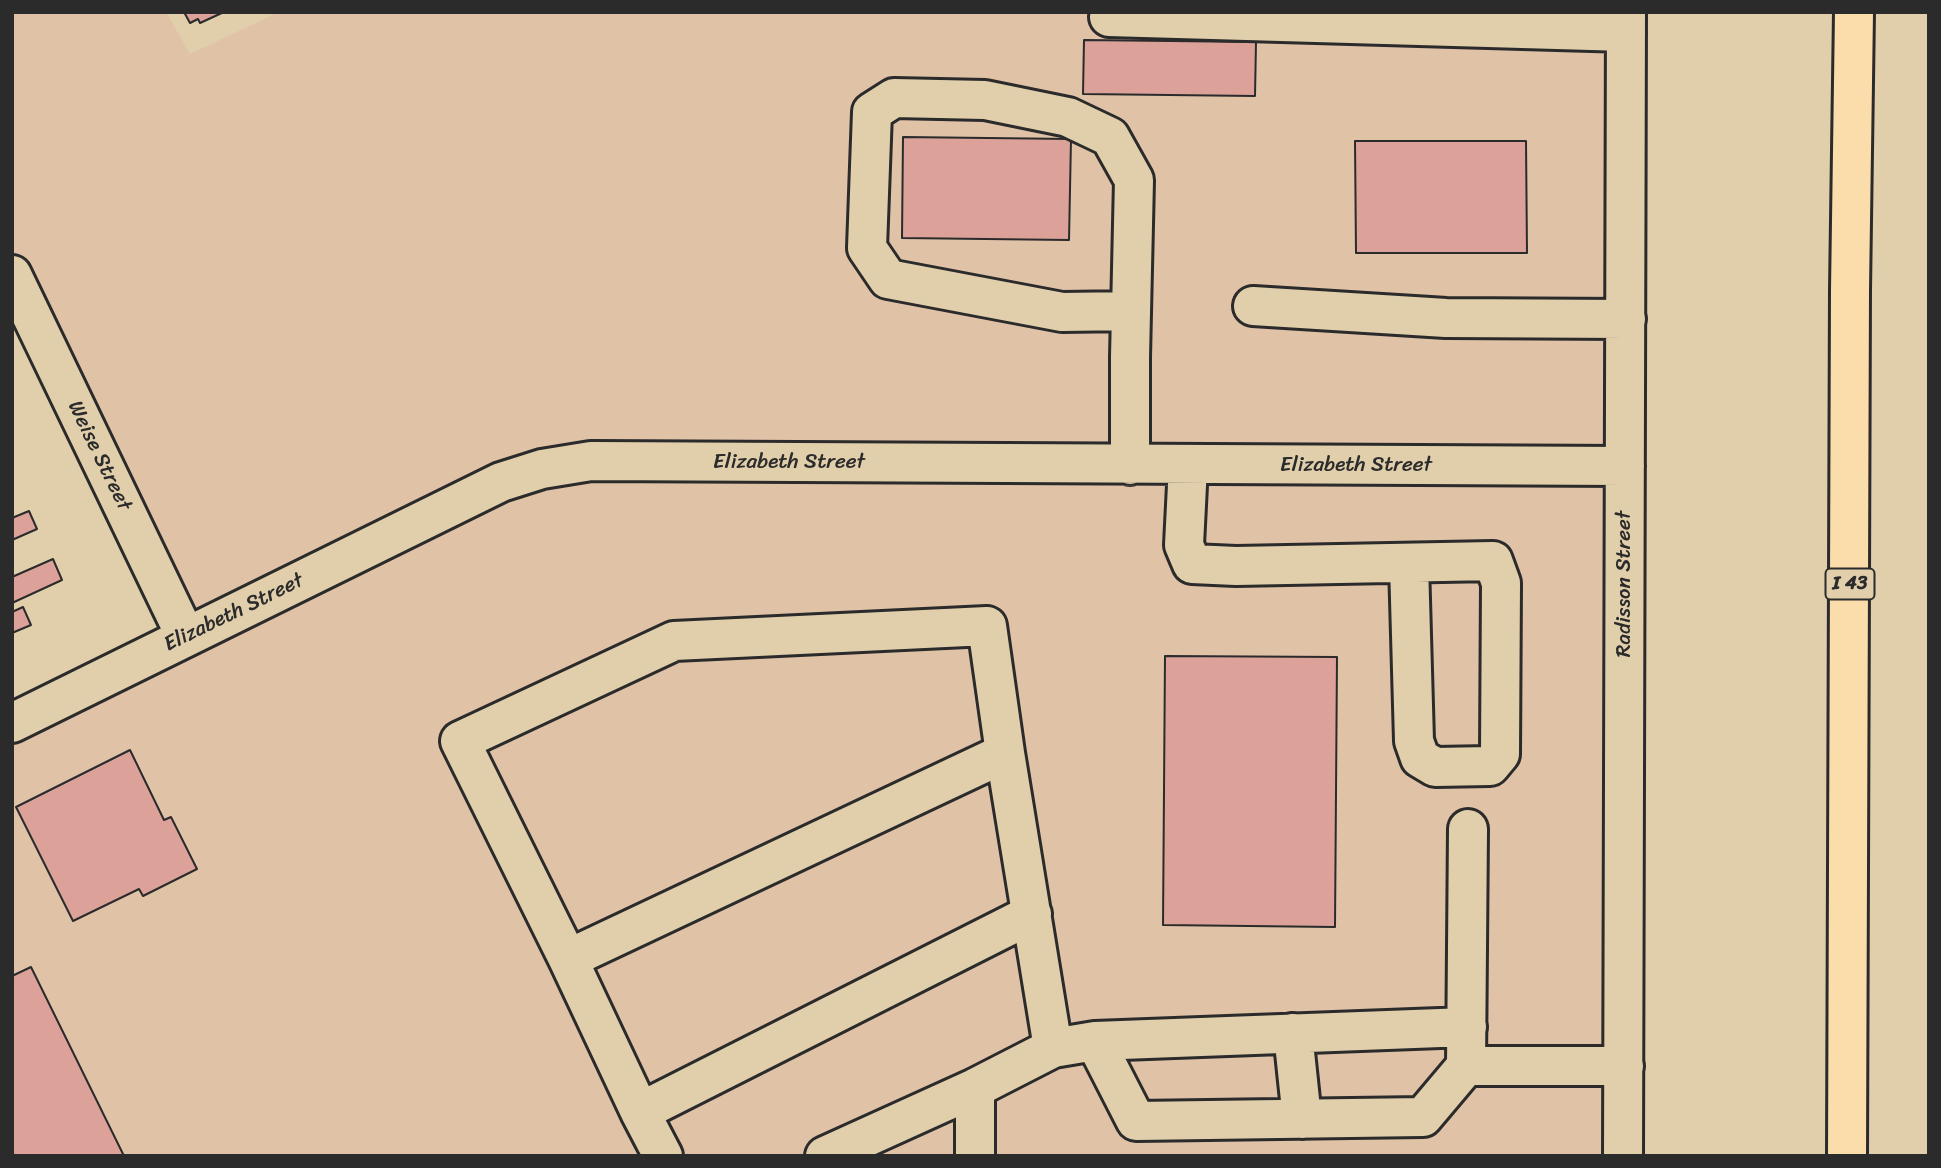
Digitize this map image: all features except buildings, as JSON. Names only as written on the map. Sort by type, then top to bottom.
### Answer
[{"type":"highway","name":"I 43","points":[[1847,1156],[1850,290],[1854,12]]},
{"type":"street","points":[[1109,16],[1626,22]]},
{"type":"street","name":"Radisson Street","points":[[1623,1156],[1626,22]]},
{"type":"street","points":[[1130,311],[1062,312],[888,279],[867,248],[872,112],[894,98],[985,100],[1068,117],[1110,137],[1134,180],[1130,311],[1130,465]]},
{"type":"street","name":"Weise Street","points":[[12,275],[186,637]]},
{"type":"street","points":[[1253,306],[1446,318],[1626,319]]},
{"type":"street","name":"Elizabeth Street","points":[[12,723],[501,482],[542,469],[591,461],[1188,466],[1625,466]]},
{"type":"street","points":[[1188,466],[1184,545],[1192,564],[1236,566],[1493,561],[1501,583],[1500,754],[1490,766],[1435,767],[1420,758],[1414,741],[1409,564]]},
{"type":"street","points":[[663,1156],[639,1112],[569,959],[460,741],[674,641],[987,626],[1053,1048]]},
{"type":"street","points":[[569,959],[1005,753]]},
{"type":"street","points":[[1095,1041],[1136,1121],[1423,1117],[1466,1066],[1468,829]]},
{"type":"street","points":[[639,1112],[1032,914]]},
{"type":"street","points":[[825,1156],[975,1088],[1053,1048],[1095,1041],[1467,1027]]},
{"type":"street","points":[[1293,1034],[1302,1119]]},
{"type":"street","points":[[1466,1066],[1624,1066]]},
{"type":"street","points":[[975,1088],[975,1156]]},
{"type":"shaded area","points":[[12,12],[166,12],[190,54],[279,12],[1626,12],[1623,1156],[12,1156],[12,723],[186,637],[12,275]]}]
